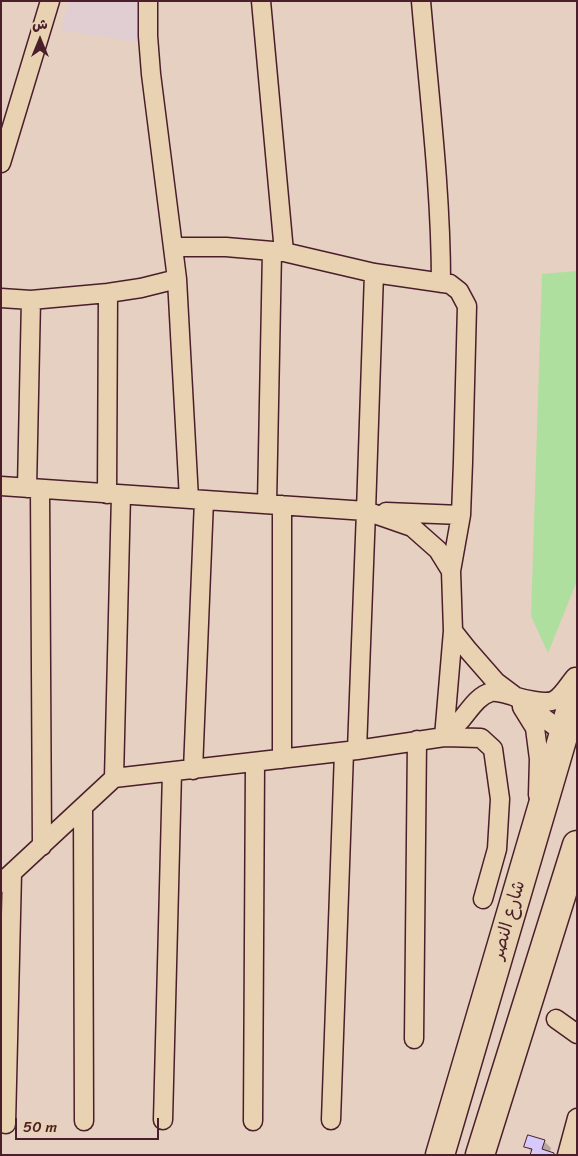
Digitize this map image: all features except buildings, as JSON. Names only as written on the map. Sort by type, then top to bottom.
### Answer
[{"type":"main road","name":"شارع النصر","points":[[440,1155],[535,831],[571,736],[577,686]]},
{"type":"main road","points":[[480,1155],[577,845]]},
{"type":"street","points":[[1,163],[50,1]]},
{"type":"street","points":[[148,1],[151,74],[172,248],[178,280],[196,499],[193,770]]},
{"type":"street","points":[[261,1],[278,251],[274,505],[282,759]]},
{"type":"street","points":[[421,1],[436,161],[441,264],[440,283]]},
{"type":"street","points":[[172,248],[226,247],[278,251],[374,273],[450,284],[459,291],[467,306],[461,515],[451,571],[453,631],[444,737]]},
{"type":"street","points":[[332,1120],[350,751],[366,511],[374,273]]},
{"type":"street","points":[[1,298],[31,300],[108,293],[178,280]]},
{"type":"street","points":[[108,293],[114,494],[114,778]]},
{"type":"street","points":[[31,300],[42,846]]},
{"type":"street","points":[[1,486],[366,511],[461,515]]},
{"type":"street","points":[[366,511],[412,527],[438,550],[451,571]]},
{"type":"street","points":[[453,631],[496,682],[571,736]]},
{"type":"street","points":[[444,737],[484,695],[492,692],[544,702],[554,700],[577,674]]},
{"type":"street","points":[[515,697],[535,728],[537,740],[539,781],[535,831]]},
{"type":"street","points":[[6,1124],[6,878],[114,778],[350,751],[444,737],[481,738],[493,749],[500,799],[497,849],[483,899]]},
{"type":"street","points":[[414,1039],[417,740]]},
{"type":"street","points":[[253,1122],[255,762]]},
{"type":"street","points":[[163,1120],[172,772]]},
{"type":"street","points":[[83,808],[84,1122]]},
{"type":"street","points":[[556,1019],[577,1034]]},
{"type":"street","points":[[567,1155],[577,1118]]},
{"type":"shaded area","points":[[69,1],[138,1],[139,42],[61,30]]},
{"type":"green space","points":[[577,271],[577,581],[548,653],[531,616],[542,274]]}]
